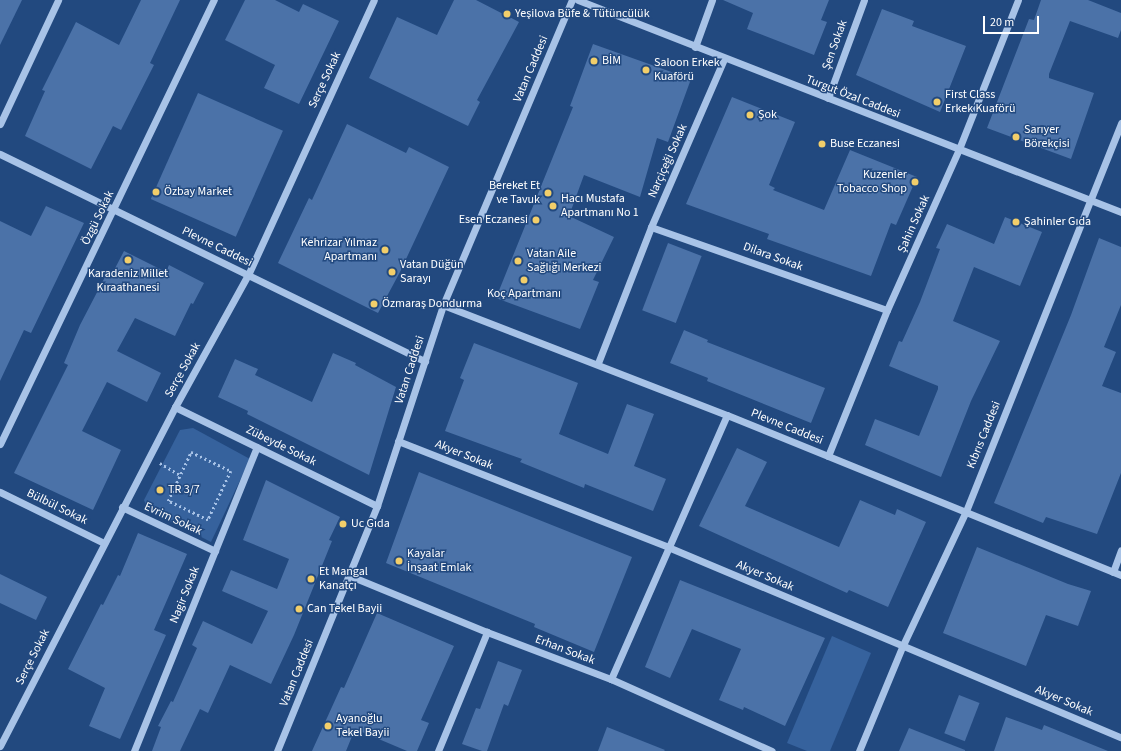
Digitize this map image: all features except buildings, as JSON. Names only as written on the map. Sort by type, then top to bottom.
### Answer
[{"type":"street","points":[[0,124],[58,0]]},
{"type":"street","name":"Özgü Sokak","points":[[0,444],[214,0]]},
{"type":"street","name":"Serçe Sokak","points":[[0,746],[122,507],[248,275],[374,0]]},
{"type":"street","name":"Vatan Caddesi","points":[[277,751],[377,506],[444,305],[572,0]]},
{"type":"street","name":"Turgut Özal Caddesi","points":[[578,0],[724,59],[1121,212]]},
{"type":"street","points":[[695,47],[712,0]]},
{"type":"street","name":"Şen Sokak","points":[[828,98],[864,0]]},
{"type":"street","name":"Şahin Sokak","points":[[828,456],[887,310],[960,150],[1018,0]]},
{"type":"street","name":"Narçiçeği Sokak","points":[[598,363],[651,227],[724,59]]},
{"type":"street","name":"Kıbrıs Caddesi","points":[[859,751],[903,645],[966,511],[1121,123]]},
{"type":"street","name":"Plevne Caddesi","points":[[0,154],[425,361]]},
{"type":"street","name":"Dilara Sokak","points":[[651,227],[887,310]]},
{"type":"street","name":"Plevne Caddesi","points":[[444,305],[598,363],[1121,575]]},
{"type":"street","name":"Zübeyde Sokak","points":[[175,407],[377,506]]},
{"type":"street","points":[[611,679],[727,415]]},
{"type":"street","name":"Akyer Sokak","points":[[398,441],[668,547],[1121,737]]},
{"type":"street","name":"Nagir Sokak","points":[[134,751],[257,447]]},
{"type":"street","name":"Bülbül Sokak","points":[[0,492],[104,543]]},
{"type":"street","name":"Evrim Sokak","points":[[122,507],[214,551]]},
{"type":"street","points":[[1113,572],[1121,550]]},
{"type":"street","name":"Erhan Sokak","points":[[348,575],[487,632],[611,679],[772,751]]},
{"type":"street","points":[[438,751],[487,632]]},
{"type":"path","points":[[191,452],[231,471],[208,520],[168,501],[180,475],[191,452]]},
{"type":"path","points":[[149,456],[180,475]]},
{"type":"shaded area","points":[[193,428],[250,459],[211,542],[148,510],[144,500],[180,430]]},
{"type":"shaded area","points":[[832,636],[871,653],[830,751],[807,751],[787,743]]},
{"type":"place","name":"Yeşilova Büfe & Tütüncülük","points":[[507,14]]},
{"type":"place","name":"BİM","points":[[594,61]]},
{"type":"place","name":"Saloon Erkek Kuaförü","points":[[646,70]]},
{"type":"place","name":"First Class Erkek Kuaförü","points":[[937,102]]},
{"type":"place","name":"Şok","points":[[750,115]]},
{"type":"place","name":"Sarıyer Börekçisi","points":[[1016,137]]},
{"type":"place","name":"Buse Eczanesi","points":[[822,144]]},
{"type":"place","name":"Kuzenler Tobacco Shop","points":[[915,182]]},
{"type":"place","name":"Özbay Market","points":[[156,192]]},
{"type":"place","name":"Bereket Et ve Tavuk","points":[[548,193]]},
{"type":"place","name":"Hacı Mustafa Apartmanı No 1","points":[[553,206]]},
{"type":"place","name":"Esen Eczanesi","points":[[536,220]]},
{"type":"place","name":"Şahinler Gıda","points":[[1016,222]]},
{"type":"place","name":"Kehrizar Yılmaz Apartmanı","points":[[385,250]]},
{"type":"place","name":"Karadeniz Millet Kıraathanesi","points":[[128,260]]},
{"type":"place","name":"Vatan Aile Sağlığı Merkezi","points":[[518,261]]},
{"type":"place","name":"Vatan Düğün Sarayı","points":[[392,272]]},
{"type":"place","name":"Koç Apartmanı","points":[[524,280]]},
{"type":"place","name":"Özmaraş Dondurma","points":[[374,304]]},
{"type":"place","name":"TR 3/7","points":[[160,490]]},
{"type":"place","name":"Uc Gıda","points":[[343,524]]},
{"type":"place","name":"Kayalar İnşaat Emlak","points":[[399,561]]},
{"type":"place","name":"Et Mangal Kanatçı","points":[[311,579]]},
{"type":"place","name":"Can Tekel Bayii","points":[[299,609]]},
{"type":"place","name":"Ayanoğlu Tekel Bayii","points":[[328,726]]}]
